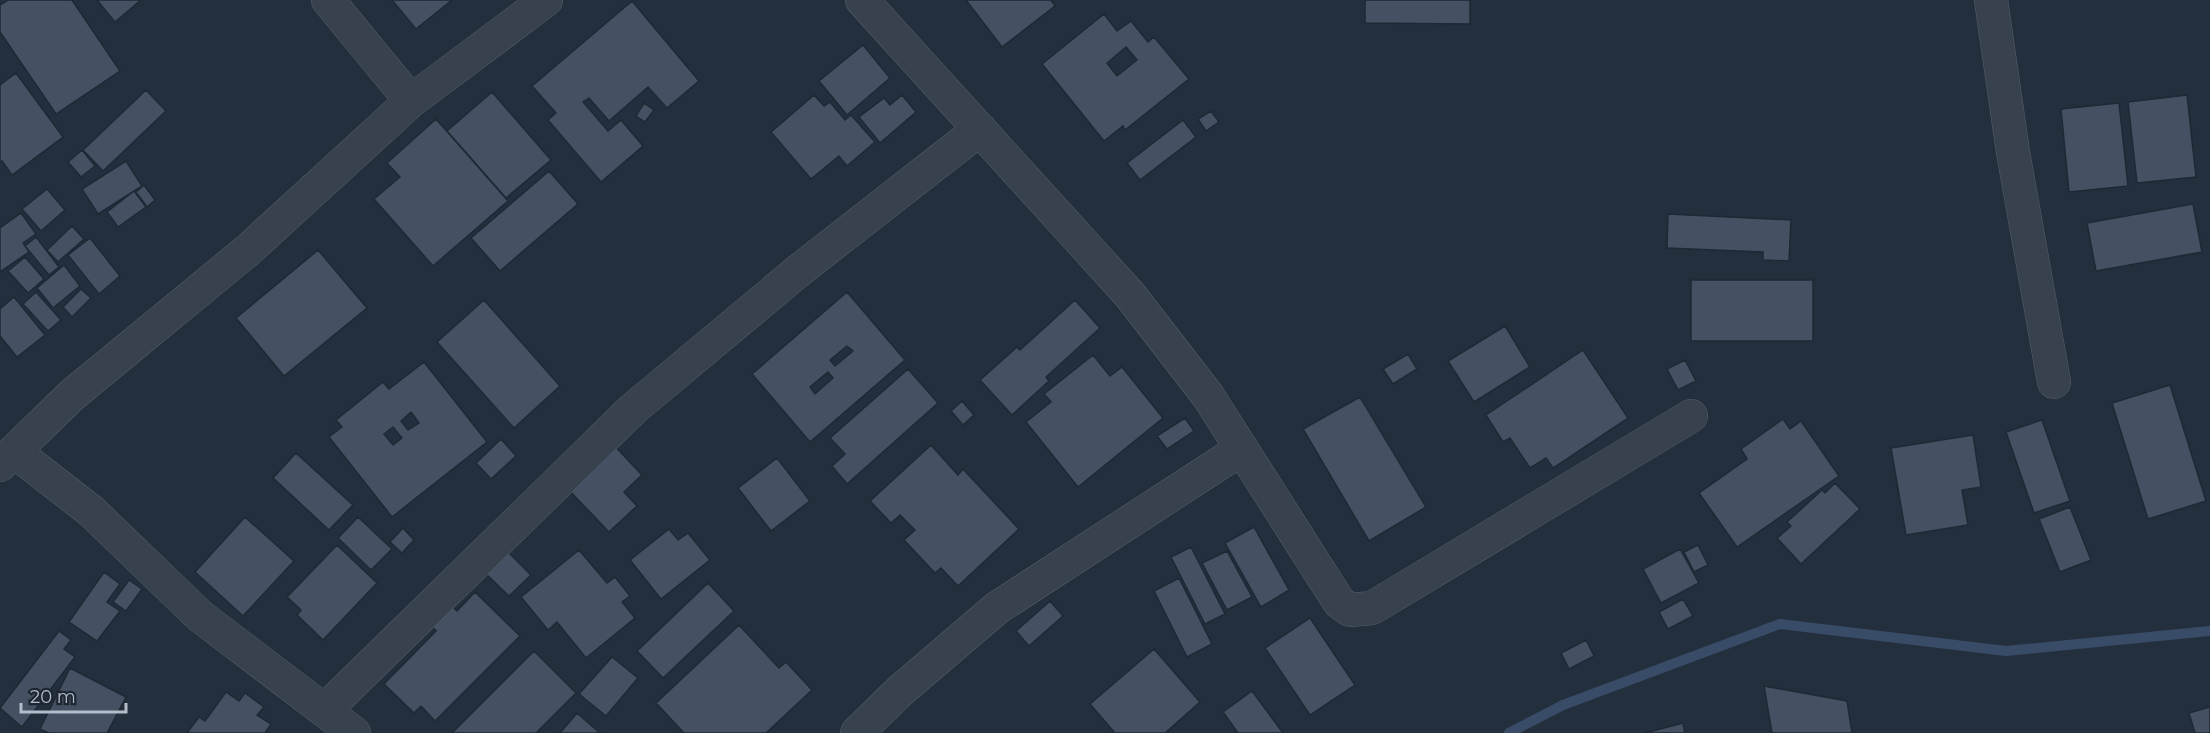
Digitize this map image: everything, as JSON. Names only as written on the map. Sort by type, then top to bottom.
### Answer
[{"type":"street","points":[[328,0],[411,101]]},
{"type":"street","points":[[354,733],[200,616],[91,511],[8,459],[72,395],[247,251],[411,101],[546,0]]},
{"type":"street","points":[[862,0],[1130,295],[1208,396],[1240,450],[1339,602],[1350,610],[1372,608],[1691,416]]},
{"type":"street","points":[[1992,0],[2013,152],[2054,382]]},
{"type":"street","points":[[326,710],[633,409],[797,272],[980,129]]},
{"type":"street","points":[[856,733],[900,691],[997,608],[1240,450]]},
{"type":"building","points":[[8,0],[72,0],[120,71],[56,114],[0,32],[0,5]]},
{"type":"building","points":[[97,0],[141,0],[115,22]]},
{"type":"building","points":[[392,0],[452,0],[416,29]]},
{"type":"building","points":[[966,0],[1051,0],[1055,6],[1002,47]]},
{"type":"building","points":[[1365,0],[1470,0],[1470,24],[1365,23]]},
{"type":"building","points":[[632,1],[699,81],[667,108],[648,87],[609,121],[589,98],[583,102],[608,131],[621,120],[643,146],[601,182],[548,120],[556,113],[532,86]]},
{"type":"building","points":[[1104,14],[1117,31],[1131,21],[1148,42],[1154,37],[1189,79],[1125,130],[1123,126],[1104,141],[1042,64]],"holes":[[[1126,47],[1137,60],[1117,76],[1107,63]]]},
{"type":"building","points":[[863,45],[890,78],[847,115],[819,81]]},
{"type":"building","points":[[16,73],[63,137],[12,175],[2,161],[0,162],[0,85]]},
{"type":"building","points":[[146,90],[166,111],[103,171],[83,150]]},
{"type":"building","points":[[492,92],[551,160],[506,198],[447,131]]},
{"type":"building","points":[[814,95],[824,106],[830,102],[845,120],[851,115],[875,142],[847,166],[839,156],[811,179],[771,132]]},
{"type":"building","points":[[902,95],[916,112],[880,143],[859,117],[884,98],[890,105]]},
{"type":"building","points":[[2187,95],[2196,177],[2137,183],[2128,102]]},
{"type":"building","points":[[644,103],[654,110],[645,122],[636,116]]},
{"type":"building","points":[[2119,103],[2128,186],[2069,192],[2061,109]]},
{"type":"building","points":[[1211,111],[1219,122],[1206,131],[1198,119]]},
{"type":"building","points":[[436,119],[508,201],[433,266],[374,199],[400,177],[387,163]]},
{"type":"building","points":[[1183,120],[1196,137],[1140,180],[1127,163]]},
{"type":"building","points":[[82,150],[95,166],[81,177],[68,162]]},
{"type":"building","points":[[126,161],[142,186],[98,214],[82,189]]},
{"type":"building","points":[[549,171],[578,204],[500,271],[471,238]]},
{"type":"building","points":[[144,185],[155,200],[147,207],[136,192]]},
{"type":"building","points":[[47,189],[65,210],[41,231],[22,209]]},
{"type":"building","points":[[134,191],[146,207],[118,227],[107,212]]},
{"type":"building","points":[[2193,204],[2202,252],[2096,271],[2087,223]]},
{"type":"building","points":[[21,213],[36,234],[23,243],[29,252],[0,272],[0,228]]},
{"type":"building","points":[[1668,214],[1791,220],[1789,261],[1763,260],[1763,252],[1667,248]]},
{"type":"building","points":[[72,226],[84,239],[58,262],[47,250]]},
{"type":"building","points":[[36,237],[59,267],[49,275],[25,246]]},
{"type":"building","points":[[90,238],[120,276],[99,294],[68,255]]},
{"type":"building","points":[[318,250],[367,308],[284,376],[236,318]]},
{"type":"building","points":[[25,257],[44,279],[28,293],[8,271]]},
{"type":"building","points":[[64,265],[80,286],[53,308],[37,288]]},
{"type":"building","points":[[1691,280],[1813,280],[1813,341],[1691,341]]},
{"type":"building","points":[[81,289],[91,298],[72,317],[63,307]]},
{"type":"building","points":[[36,292],[61,320],[48,331],[23,304]]},
{"type":"building","points":[[847,292],[905,360],[810,442],[752,374]],"holes":[[[847,346],[853,351],[835,366],[830,360]],[[828,372],[833,378],[815,394],[810,387]]]},
{"type":"building","points":[[14,297],[45,335],[17,357],[0,336],[0,309]]},
{"type":"building","points":[[484,300],[560,386],[514,428],[437,342]]},
{"type":"building","points":[[1075,300],[1100,328],[1046,377],[1049,381],[1012,415],[980,380],[1017,347],[1020,350]]},
{"type":"building","points":[[1505,326],[1530,367],[1474,402],[1448,361]]},
{"type":"building","points":[[1583,350],[1628,418],[1553,468],[1546,458],[1530,468],[1510,438],[1503,442],[1486,415]]},
{"type":"building","points":[[1408,354],[1417,369],[1393,384],[1383,369]]},
{"type":"building","points":[[1093,355],[1110,376],[1122,367],[1163,418],[1078,487],[1026,422],[1051,402],[1044,394]]},
{"type":"building","points":[[1685,360],[1696,381],[1678,390],[1667,369]]},
{"type":"building","points":[[424,362],[487,442],[392,517],[329,437],[342,427],[336,420],[383,382],[389,389]],"holes":[[[411,412],[419,423],[408,430],[401,421]],[[393,427],[402,438],[393,445],[384,434]]]},
{"type":"building","points":[[908,369],[938,403],[847,484],[832,466],[845,454],[830,438]]},
{"type":"building","points":[[2170,385],[2206,501],[2148,519],[2112,403]]},
{"type":"building","points":[[1360,397],[1426,507],[1369,541],[1303,429]]},
{"type":"building","points":[[962,401],[974,415],[963,425],[951,411]]},
{"type":"building","points":[[1185,418],[1194,431],[1167,449],[1157,436]]},
{"type":"building","points":[[1783,419],[1790,429],[1801,421],[1839,476],[1737,547],[1699,493],[1747,459],[1741,449]]},
{"type":"building","points":[[2042,420],[2070,501],[2034,513],[2006,432]]},
{"type":"building","points":[[1973,435],[1981,487],[1962,490],[1968,525],[1906,535],[1891,448]]},
{"type":"building","points":[[501,439],[516,456],[491,479],[476,463]]},
{"type":"building","points":[[610,441],[642,475],[624,492],[637,506],[609,532],[563,484]]},
{"type":"building","points":[[931,445],[958,475],[963,469],[1019,529],[958,586],[941,568],[935,573],[904,540],[915,530],[900,515],[891,523],[870,501]]},
{"type":"building","points":[[296,453],[353,505],[329,530],[273,478]]},
{"type":"building","points":[[777,458],[810,501],[771,531],[738,488]]},
{"type":"building","points":[[1835,483],[1860,509],[1801,564],[1777,538],[1791,526],[1787,522],[1822,490],[1825,493]]},
{"type":"building","points":[[2070,507],[2091,560],[2060,572],[2039,519]]},
{"type":"building","points":[[245,517],[294,561],[243,616],[195,572]]},
{"type":"building","points":[[358,517],[392,549],[371,570],[338,538]]},
{"type":"building","points":[[1254,527],[1289,590],[1261,607],[1225,543]]},
{"type":"building","points":[[403,528],[414,540],[402,553],[390,542]]},
{"type":"building","points":[[669,529],[678,540],[688,533],[710,560],[661,599],[630,560]]},
{"type":"building","points":[[337,545],[377,583],[323,640],[297,615],[301,610],[287,597]]},
{"type":"building","points":[[1698,545],[1708,565],[1694,572],[1684,552]]},
{"type":"building","points":[[1191,547],[1225,614],[1205,624],[1171,557]]},
{"type":"building","points":[[505,549],[531,575],[509,596],[484,572]]},
{"type":"building","points":[[1680,549],[1699,583],[1661,603],[1643,569]]},
{"type":"building","points":[[579,550],[607,583],[615,577],[630,596],[622,602],[635,618],[586,658],[557,622],[548,630],[521,597]]},
{"type":"building","points":[[1227,551],[1252,597],[1227,610],[1202,563]]},
{"type":"building","points":[[104,572],[120,584],[107,602],[120,611],[97,641],[69,622]]},
{"type":"building","points":[[1179,578],[1212,644],[1187,657],[1154,591]]},
{"type":"building","points":[[129,580],[142,589],[126,611],[113,602]]},
{"type":"building","points":[[708,583],[734,611],[663,678],[637,651]]},
{"type":"building","points":[[475,592],[520,636],[435,721],[421,706],[414,713],[384,684],[436,631],[430,624],[450,604],[457,611]]},
{"type":"building","points":[[1683,599],[1693,616],[1668,629],[1659,612]]},
{"type":"building","points":[[1050,601],[1063,616],[1029,646],[1016,631]]},
{"type":"building","points":[[1310,618],[1355,685],[1310,715],[1265,648]]},
{"type":"building","points":[[739,625],[779,668],[786,662],[812,690],[766,733],[684,733],[656,703]]},
{"type":"building","points":[[59,631],[71,640],[64,649],[75,657],[22,727],[0,708]]},
{"type":"building","points":[[1586,640],[1594,656],[1569,669],[1561,653]]},
{"type":"building","points":[[1154,649],[1200,702],[1165,733],[1115,733],[1090,704]]},
{"type":"building","points":[[534,651],[576,693],[536,733],[452,733]]},
{"type":"building","points":[[612,657],[638,678],[606,716],[579,694]]},
{"type":"building","points":[[70,668],[126,697],[107,733],[49,733],[40,729]]},
{"type":"building","points":[[1764,686],[1847,701],[1852,733],[1772,733]]},
{"type":"building","points":[[1252,691],[1283,733],[1238,733],[1223,712]]},
{"type":"building","points":[[226,692],[239,701],[245,693],[264,707],[257,715],[271,724],[265,733],[187,733],[199,717],[205,721]]},
{"type":"building","points":[[2210,707],[2210,733],[2195,733],[2189,713]]},
{"type":"building","points":[[577,713],[600,733],[560,733]]},
{"type":"building","points":[[1683,723],[1685,733],[1645,733]]},
{"type":"waterway","points":[[1509,733],[1563,705],[1780,624],[2006,651],[2210,631]]}]
